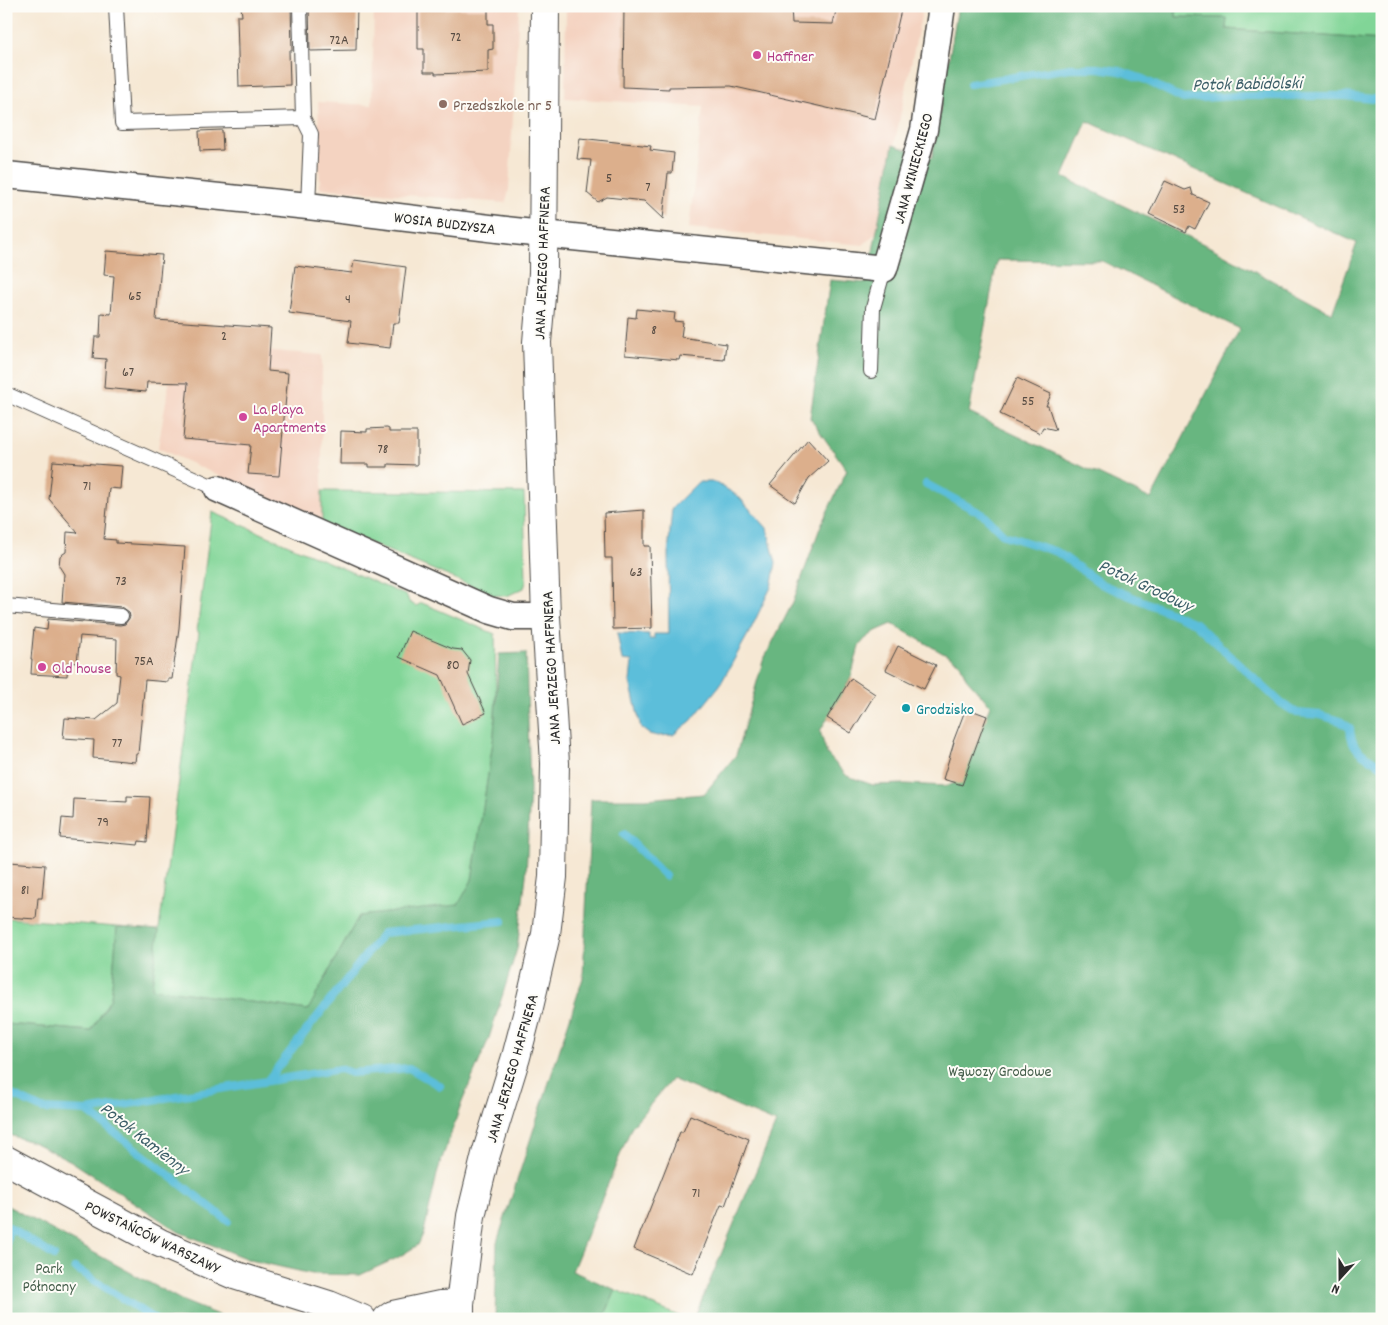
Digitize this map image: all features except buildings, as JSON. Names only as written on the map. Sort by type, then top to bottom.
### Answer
[{"type":"street","name":"JANA JERZEGO HAFFNERA","points":[[460,1311],[471,1216],[486,1154],[516,1057],[529,1007],[546,934],[552,885],[555,763],[546,617],[537,342],[543,273],[545,6]]},
{"type":"street","name":"JANA WINIECKIEGO","points":[[884,269],[924,130],[942,6]]},
{"type":"street","name":"WOSIA BUDZYSZA","points":[[6,175],[884,269]]},
{"type":"street","points":[[218,489],[489,610],[513,617],[546,617]]},
{"type":"street","name":"POWSTAŃCÓW WARSZAWY","points":[[6,1160],[160,1243],[234,1275],[329,1305],[362,1319]]},
{"type":"street","points":[[387,1319],[393,1314],[440,1305],[460,1311]]},
{"type":"lane","points":[[116,6],[122,123],[303,118]]},
{"type":"lane","points":[[300,6],[303,118],[310,134],[308,206]]},
{"type":"lane","points":[[871,371],[873,308],[884,269]]},
{"type":"lane","points":[[6,394],[218,489]]},
{"type":"lane","points":[[6,606],[121,616]]},
{"type":"shaded area","name":"Przedszkole nr 5","points":[[374,6],[519,6],[509,189],[506,203],[320,188],[318,102],[372,105]]},
{"type":"shaded area","points":[[566,6],[923,6],[876,233],[863,245],[689,228],[703,107],[565,98]]},
{"type":"shaded area","name":"La Playa Apartments","points":[[176,343],[322,355],[322,523],[158,448]]},
{"type":"green space","name":"Wąwozy Grodowe","points":[[958,6],[1176,8],[1176,17],[1227,18],[1226,29],[1382,40],[1382,1319],[694,1319],[776,1123],[672,1079],[632,1126],[572,1271],[616,1290],[603,1319],[495,1319],[497,1242],[583,978],[591,799],[646,799],[704,794],[736,755],[763,661],[793,602],[821,525],[847,470],[810,418],[830,280],[867,283],[893,145],[932,158]],"holes":[[[1087,121],[1357,243],[1332,313],[1212,248],[1063,177]],[[997,260],[1102,261],[1240,329],[1151,499],[969,413]],[[892,624],[960,663],[966,678],[990,705],[974,750],[955,783],[946,786],[873,785],[847,776],[827,754],[820,731],[851,678],[859,646],[876,631]]]},
{"type":"green space","points":[[1176,6],[1382,6],[1382,40],[1226,29],[1227,18],[1176,17]]},
{"type":"green space","points":[[322,491],[524,493],[526,582],[524,588],[507,596],[493,595],[322,523]]},
{"type":"green space","points":[[212,512],[407,596],[409,602],[416,606],[422,603],[495,634],[496,693],[494,735],[472,880],[458,906],[359,916],[308,1010],[151,988],[199,632],[197,631]]},
{"type":"green space","points":[[526,653],[530,789],[526,876],[517,949],[489,1038],[462,1102],[438,1170],[424,1232],[418,1245],[397,1258],[360,1275],[312,1274],[250,1260],[179,1232],[71,1161],[35,1143],[6,1134],[6,1024],[91,1031],[111,998],[117,927],[159,930],[152,988],[308,1010],[359,916],[458,905],[472,880],[494,735],[499,654]]},
{"type":"green space","points":[[6,918],[117,927],[111,998],[91,1031],[6,1024]]},
{"type":"green space","name":"Park Północny","points":[[6,1205],[183,1301],[228,1319],[6,1319]]},
{"type":"green space","points":[[616,1290],[686,1319],[603,1319]]},
{"type":"water","points":[[698,482],[715,482],[738,496],[767,528],[776,563],[771,587],[751,629],[720,685],[691,721],[673,735],[658,736],[649,734],[641,728],[630,682],[632,661],[622,660],[617,633],[649,634],[649,639],[654,639],[654,634],[669,634],[668,554],[672,508]]},
{"type":"waterway","name":"Potok Babidolski","points":[[970,84],[1070,68],[1098,68],[1120,71],[1143,79],[1183,99],[1236,96],[1345,96],[1382,100]]},
{"type":"waterway","name":"Potok Grodowy","points":[[926,484],[984,515],[1004,535],[1057,552],[1101,584],[1195,623],[1282,704],[1297,713],[1320,715],[1340,721],[1350,728],[1356,747],[1382,766]]},
{"type":"waterway","name":"Potok Grodowy","points":[[624,834],[665,876]]},
{"type":"waterway","points":[[267,1081],[383,933],[503,921]]},
{"type":"waterway","points":[[87,1111],[340,1069],[351,1073],[409,1068],[440,1086]]},
{"type":"waterway","name":"Potok Kamienny","points":[[6,1092],[42,1109],[87,1111],[228,1221]]},
{"type":"waterway","points":[[6,1244],[9,1227],[54,1256]]},
{"type":"waterway","points":[[75,1268],[154,1319]]},
{"type":"place","name":"Haffner","points":[[757,55]]},
{"type":"place","name":"Przedszkole nr 5","points":[[443,104]]},
{"type":"place","name":"La Playa Apartments","points":[[243,417]]},
{"type":"place","name":"Old house","points":[[42,667]]},
{"type":"place","name":"Grodzisko","points":[[906,708]]}]
